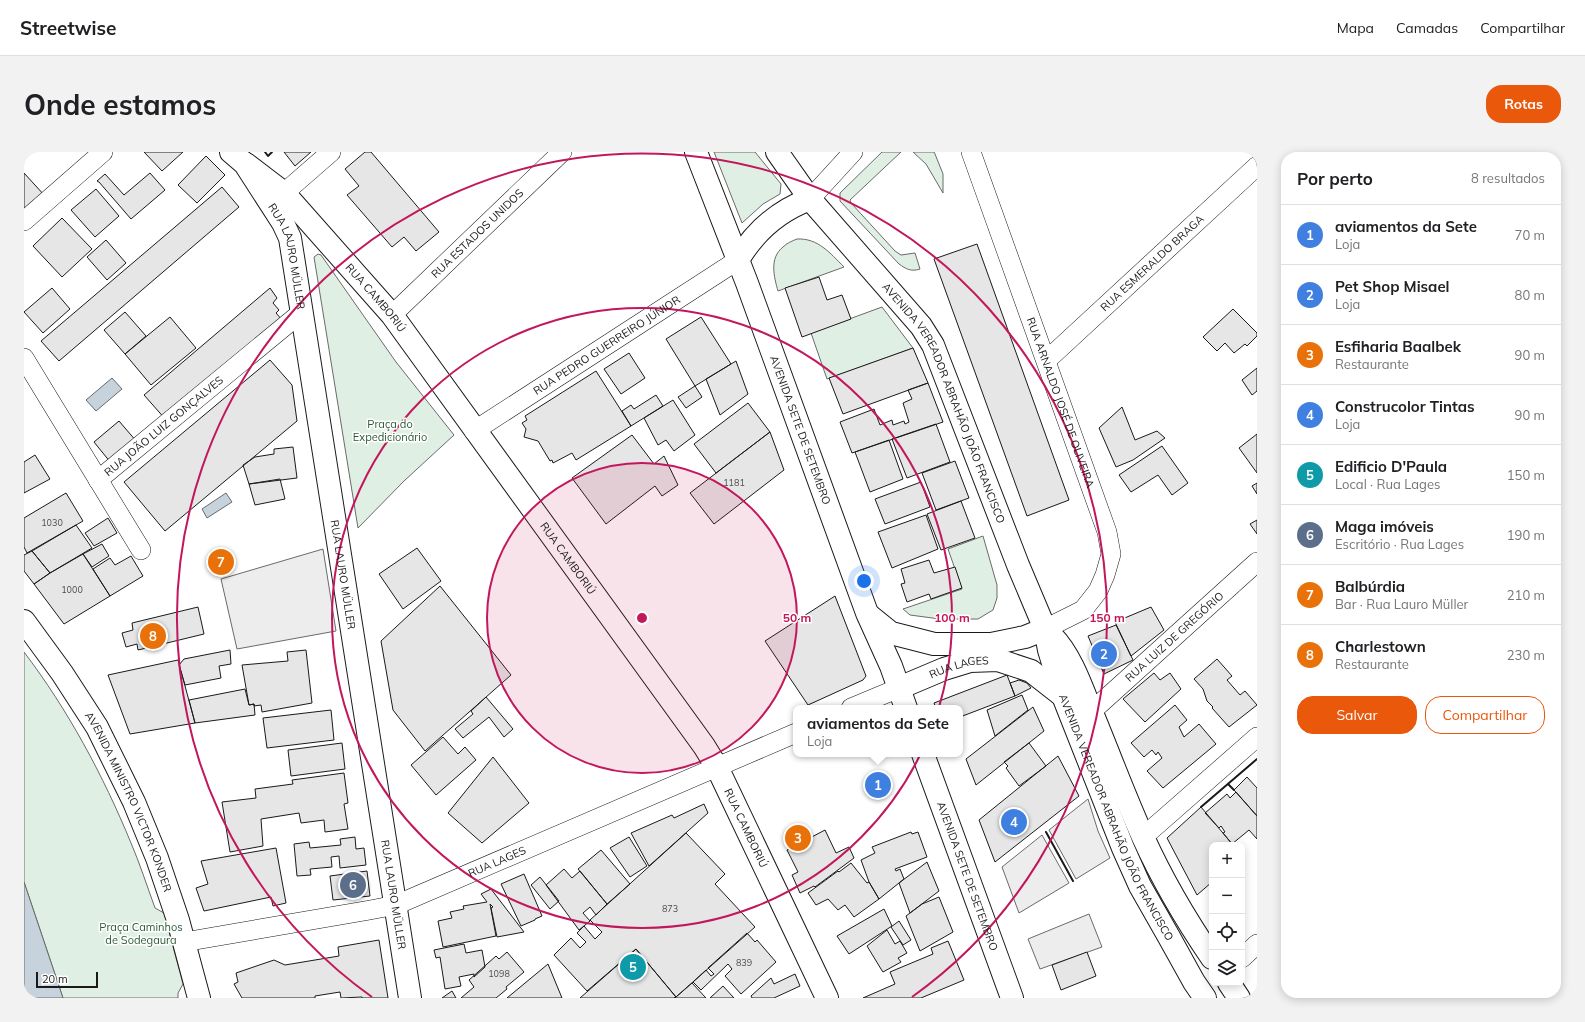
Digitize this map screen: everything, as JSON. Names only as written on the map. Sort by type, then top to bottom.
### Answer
[{"type":"main road","name":"AVENIDA SETE DE SETEMBRO","points":[[696,152],[738,260],[866,612],[891,666],[905,705]]},
{"type":"main road","points":[[738,260],[745,248],[763,227],[785,210],[810,198],[777,152]]},
{"type":"main road","name":"RUA CAMBORIÚ","points":[[238,158],[284,193],[392,315],[474,431],[700,740],[717,767],[827,998]]},
{"type":"main road","name":"RUA LAURO MÜLLER","points":[[238,158],[283,223],[290,238],[410,998]]},
{"type":"main road","name":"AVENIDA VEREADOR ABRAHÃO JOÃO FRANCISCO","points":[[810,198],[921,326],[933,345],[1018,566],[1045,629],[1049,650],[1063,696],[1122,848],[1140,886],[1194,982],[1205,998]]},
{"type":"main road","name":"RUA LAGES","points":[[866,612],[891,633],[934,644],[990,644],[1025,636],[1045,629]]},
{"type":"main road","name":"AVENIDA MINISTRO VICTOR KONDER","points":[[24,621],[62,673],[97,727],[134,802],[159,865],[178,920],[198,998]]},
{"type":"main road","name":"AVENIDA VEREADOR ABRAHÃO JOÃO FRANCISCO","points":[[1045,629],[1061,645],[1092,711],[1143,837],[1169,887],[1194,931],[1209,954]]},
{"type":"main road","name":"RUA LAGES","points":[[898,688],[944,669],[970,661],[998,660],[1030,671],[1063,696]]},
{"type":"main road","name":"AVENIDA SETE DE SETEMBRO","points":[[924,757],[1012,998]]},
{"type":"main road","points":[[1122,848],[1143,837]]},
{"type":"main road","points":[[1231,986],[1239,998]]},
{"type":"street","points":[[24,221],[103,152]]},
{"type":"street","points":[[284,193],[331,152]]},
{"type":"street","name":"RUA ESTADOS UNIDOS","points":[[392,315],[562,152]]},
{"type":"street","points":[[810,198],[853,152]]},
{"type":"street","name":"RUA ARNALDO JOSÉ DE OLIVEIRA","points":[[971,152],[1107,532],[1110,554],[1105,575],[1098,590],[1083,610],[1045,629]]},
{"type":"street","name":"RUA ESMERALDO BRAGA","points":[[1046,360],[1257,166]]},
{"type":"street","name":"RUA PEDRO GUERREIRO JÚNIOR","points":[[474,431],[738,260]]},
{"type":"street","name":"RUA JOÃO LUIZ GONÇALVES","points":[[24,358],[98,480],[302,312]]},
{"type":"street","points":[[98,480],[141,550]]},
{"type":"street","name":"RUA LUIZ DE GREGÓRIO","points":[[1092,711],[1257,562]]},
{"type":"street","name":"RUA LAGES","points":[[858,705],[898,688]]},
{"type":"street","name":"RUA LAGES","points":[[184,942],[396,905],[793,734]]},
{"type":"street","points":[[1143,837],[1257,737]]},
{"type":"street","points":[[1245,955],[1257,944]]},
{"type":"green space","points":[[714,152],[755,152],[781,184],[780,194],[763,204],[742,223]]},
{"type":"green space","points":[[882,152],[901,152],[850,200],[851,203],[895,251],[901,255],[915,253],[920,269],[909,270],[899,264],[840,201],[840,193]]},
{"type":"green space","points":[[913,152],[934,152],[943,174],[943,193],[926,164]]},
{"type":"green space","points":[[797,239],[811,241],[823,247],[844,267],[778,291],[774,274],[774,262],[779,251],[790,242]]},
{"type":"green space","name":"Praça do Expedicionário","points":[[318,254],[321,255],[396,362],[454,435],[404,481],[358,528],[314,257]]},
{"type":"green space","points":[[882,307],[913,348],[827,379],[811,333]]},
{"type":"green space","points":[[983,536],[997,585],[997,598],[993,610],[978,619],[940,619],[910,615],[903,609],[962,589],[948,549]]},
{"type":"green space","name":"Praça Caminhos de Sodegaura","points":[[24,652],[70,720],[84,744],[120,818],[155,908],[164,913],[183,984],[178,993],[178,998],[63,998],[24,882]]},
{"type":"shaded area","points":[[112,378],[122,389],[96,411],[86,400]]},
{"type":"shaded area","points":[[226,493],[232,502],[207,518],[202,509]]},
{"type":"shaded area","points":[[323,549],[336,631],[237,649],[221,579]]},
{"type":"shaded area","points":[[1088,799],[1098,831],[1110,858],[1076,879],[1049,830]]},
{"type":"shaded area","points":[[1042,835],[1069,883],[1019,913],[1002,867]]},
{"type":"shaded area","points":[[24,882],[63,998],[24,998]]},
{"type":"shaded area","points":[[1089,914],[1102,947],[1040,969],[1028,939]]},
{"type":"building","points":[[144,152],[183,152],[162,171]]},
{"type":"building","points":[[284,152],[311,152],[295,166]]},
{"type":"building","points":[[365,152],[371,152],[439,232],[416,251],[404,237],[392,247],[347,195],[359,186],[345,169]]},
{"type":"building","points":[[206,156],[225,175],[197,203],[178,185]]},
{"type":"building","points":[[24,173],[45,196],[24,215]]},
{"type":"building","points":[[150,173],[165,190],[131,219],[97,181],[105,174],[124,195]]},
{"type":"building","points":[[222,187],[239,207],[59,361],[41,341]]},
{"type":"building","points":[[96,189],[119,216],[95,237],[71,210]]},
{"type":"building","points":[[62,218],[92,249],[62,277],[33,246]]},
{"type":"building","points":[[106,240],[126,263],[107,280],[87,257]]},
{"type":"building","points":[[977,244],[1069,500],[1027,516],[934,259]]},
{"type":"building","points":[[819,277],[827,300],[842,295],[851,319],[802,337],[785,288]]},
{"type":"building","points":[[52,288],[70,309],[43,333],[24,312]]},
{"type":"building","points":[[270,288],[277,298],[273,303],[279,310],[276,313],[283,321],[167,421],[144,395]]},
{"type":"building","points":[[1233,309],[1257,333],[1257,336],[1247,346],[1245,344],[1234,353],[1225,343],[1217,351],[1203,337]]},
{"type":"building","points":[[125,312],[146,336],[125,354],[104,330]]},
{"type":"building","points":[[170,317],[196,348],[151,385],[125,354]]},
{"type":"building","points":[[701,317],[731,364],[695,386],[666,339]]},
{"type":"building","points":[[913,348],[928,383],[843,414],[829,378]]},
{"type":"building","points":[[629,353],[645,378],[621,394],[604,369]]},
{"type":"building","points":[[270,360],[292,385],[297,421],[165,531],[124,482]]},
{"type":"building","points":[[736,361],[748,394],[720,415],[706,379]]},
{"type":"building","points":[[1257,368],[1257,391],[1252,395],[1242,380]]},
{"type":"building","points":[[596,371],[631,426],[576,460],[572,453],[553,463],[552,460],[550,461],[538,441],[524,437],[526,429],[522,423],[527,420],[525,416]]},
{"type":"building","points":[[928,383],[943,422],[852,453],[840,422],[874,409],[880,425],[892,420],[893,425],[904,421],[905,424],[909,422],[903,403],[912,399],[908,390]]},
{"type":"building","points":[[695,386],[702,397],[686,408],[678,397]]},
{"type":"building","points":[[656,395],[663,406],[631,426],[622,411],[631,405],[634,409]]},
{"type":"building","points":[[673,400],[695,435],[674,451],[666,440],[658,445],[644,418]]},
{"type":"building","points":[[748,403],[770,432],[716,473],[694,444]]},
{"type":"building","points":[[1122,407],[1135,440],[1157,431],[1165,438],[1133,460],[1116,467],[1099,428]]},
{"type":"building","points":[[119,421],[137,442],[111,463],[94,442]]},
{"type":"building","points":[[936,424],[950,462],[907,478],[892,439]]},
{"type":"building","points":[[770,432],[784,470],[714,524],[690,493]]},
{"type":"building","points":[[1257,434],[1257,473],[1239,448]]},
{"type":"building","points":[[632,435],[654,464],[664,456],[678,485],[662,496],[655,486],[606,524],[572,478]]},
{"type":"building","points":[[889,440],[903,479],[870,492],[855,452]]},
{"type":"building","points":[[1162,446],[1188,483],[1172,495],[1158,475],[1131,492],[1119,475]]},
{"type":"building","points":[[293,447],[297,478],[249,484],[243,465],[255,457],[274,454],[274,449]]},
{"type":"building","points":[[35,455],[50,479],[24,493],[24,462]]},
{"type":"building","points":[[955,461],[969,498],[936,510],[922,473]]},
{"type":"building","points":[[280,479],[285,499],[255,505],[249,484]]},
{"type":"building","points":[[921,482],[930,507],[885,524],[875,499]]},
{"type":"building","points":[[1257,483],[1257,494],[1252,486]]},
{"type":"building","points":[[66,493],[83,521],[27,553],[24,547],[24,518]]},
{"type":"building","points":[[961,501],[975,538],[941,550],[927,514]]},
{"type":"building","points":[[926,515],[938,549],[892,568],[878,532]]},
{"type":"building","points":[[108,518],[117,533],[94,546],[85,533]]},
{"type":"building","points":[[1257,520],[1257,534],[1250,524]]},
{"type":"building","points":[[76,525],[92,548],[50,573],[32,551]]},
{"type":"building","points":[[102,544],[109,556],[92,567],[83,554]]},
{"type":"building","points":[[417,548],[441,581],[403,609],[379,574]]},
{"type":"building","points":[[32,551],[50,573],[34,584],[24,571],[24,555]]},
{"type":"building","points":[[83,554],[110,596],[64,624],[34,584]]},
{"type":"building","points":[[131,556],[143,576],[110,596],[93,569],[110,558],[115,565]]},
{"type":"building","points":[[929,560],[934,573],[955,567],[962,588],[931,599],[929,594],[907,602],[901,584],[905,583],[901,569]]},
{"type":"building","points":[[440,586],[511,675],[425,751],[393,710],[381,641]]},
{"type":"building","points":[[835,596],[866,676],[863,680],[808,705],[765,641]]},
{"type":"building","points":[[198,607],[204,634],[138,650],[137,644],[126,647],[122,633],[133,630],[132,623]]},
{"type":"building","points":[[1151,607],[1164,630],[1131,656],[1115,622]]},
{"type":"building","points":[[1116,625],[1133,660],[1104,674],[1088,636]]},
{"type":"building","points":[[230,650],[231,664],[219,666],[221,678],[185,685],[179,665],[184,659]]},
{"type":"building","points":[[306,650],[312,703],[262,712],[261,705],[249,705],[242,665],[288,661],[287,652]]},
{"type":"building","points":[[1217,659],[1232,676],[1227,680],[1240,695],[1245,691],[1257,705],[1229,727],[1212,708],[1213,707],[1207,701],[1203,689],[1194,679]]},
{"type":"building","points":[[178,660],[195,723],[130,734],[108,675]]},
{"type":"building","points":[[1154,673],[1160,680],[1170,673],[1181,689],[1145,722],[1123,699]]},
{"type":"building","points":[[1007,675],[1015,696],[963,716],[963,705],[935,705],[934,703]]},
{"type":"building","points":[[1019,680],[1027,683],[1031,688],[1015,696],[1010,683]]},
{"type":"building","points":[[245,689],[249,705],[254,704],[255,715],[195,723],[189,700]]},
{"type":"building","points":[[1022,695],[1028,710],[995,736],[987,710]]},
{"type":"building","points":[[486,697],[513,729],[504,737],[489,717],[463,738],[455,729],[473,714],[471,711]]},
{"type":"building","points":[[1175,705],[1187,720],[1179,727],[1184,737],[1199,724],[1216,744],[1163,788],[1147,771],[1162,758],[1158,752],[1156,755],[1152,750],[1144,757],[1131,743]]},
{"type":"building","points":[[1033,707],[1044,731],[976,785],[966,759]]},
{"type":"building","points":[[331,710],[334,740],[267,748],[263,718]]},
{"type":"building","points":[[443,737],[458,754],[465,747],[476,760],[436,795],[411,765]]},
{"type":"building","points":[[342,743],[345,769],[291,776],[288,750]]},
{"type":"building","points":[[1029,743],[1046,766],[1019,786],[1006,768],[1008,766],[1004,762]]},
{"type":"building","points":[[1058,756],[1079,796],[995,862],[979,820]]},
{"type":"building","points":[[493,757],[529,803],[482,843],[448,813]]},
{"type":"building","points":[[344,773],[348,803],[344,804],[348,829],[325,832],[324,820],[301,823],[299,813],[261,819],[263,846],[230,852],[222,802],[256,798],[255,789],[293,784],[292,780]]},
{"type":"building","points":[[1247,777],[1257,788],[1257,816],[1234,790]]},
{"type":"building","points":[[1236,792],[1257,816],[1257,839],[1249,830],[1234,842],[1230,842],[1223,833],[1225,832],[1221,826],[1219,828],[1205,813],[1227,794],[1230,798]]},
{"type":"building","points":[[704,804],[708,813],[649,866],[631,833],[672,815],[674,818]]},
{"type":"building","points":[[1201,807],[1230,842],[1209,842],[1209,885],[1197,895],[1167,838]]},
{"type":"building","points":[[825,830],[836,853],[849,847],[854,858],[815,887],[814,886],[800,893],[792,875],[798,872],[787,850]]},
{"type":"building","points":[[911,832],[912,834],[918,832],[927,857],[895,869],[896,871],[900,869],[904,879],[879,899],[869,882],[861,860],[875,853],[872,847]]},
{"type":"building","points":[[686,833],[725,874],[715,884],[755,927],[676,997],[636,949],[587,991],[554,955],[571,938],[580,948],[586,942],[577,933],[584,926],[595,939],[602,932],[590,920]]},
{"type":"building","points":[[355,837],[356,849],[364,848],[366,865],[340,868],[339,856],[331,857],[332,867],[310,869],[311,875],[297,876],[294,844],[309,842],[310,848],[341,845],[340,839]]},
{"type":"building","points":[[629,837],[647,866],[630,877],[610,848]]},
{"type":"building","points":[[276,848],[286,903],[273,906],[271,897],[204,911],[196,888],[208,884],[201,861]]},
{"type":"building","points":[[601,850],[630,884],[607,904],[578,869]]},
{"type":"building","points":[[927,862],[939,891],[910,913],[899,883]]},
{"type":"building","points":[[851,863],[867,883],[869,882],[879,899],[854,917],[845,905],[838,910],[828,899],[816,905],[808,893]]},
{"type":"building","points":[[564,869],[572,878],[580,871],[607,904],[596,915],[590,907],[583,913],[590,921],[579,930],[546,885]]},
{"type":"building","points":[[367,871],[370,896],[333,900],[330,876]]},
{"type":"building","points":[[524,874],[542,916],[521,926],[501,884]]},
{"type":"building","points":[[540,877],[559,901],[550,909],[531,885]]},
{"type":"building","points":[[491,889],[524,932],[497,937],[491,908],[493,907],[490,904],[496,936],[443,947],[438,921],[452,918],[450,912],[464,909],[463,906],[487,902],[481,894]]},
{"type":"building","points":[[939,897],[953,932],[920,951],[906,916],[922,904]]},
{"type":"building","points":[[884,909],[892,926],[849,954],[837,936]]},
{"type":"building","points":[[899,921],[911,940],[903,945],[891,927]]},
{"type":"building","points":[[887,930],[895,944],[900,941],[907,953],[898,958],[901,962],[883,972],[867,946]]},
{"type":"building","points":[[747,933],[755,942],[757,940],[776,962],[741,994],[725,976],[732,969],[728,964],[701,990],[693,982],[706,970],[711,976],[714,974],[708,968]]},
{"type":"building","points":[[379,940],[388,998],[341,998],[340,992],[315,996],[315,998],[242,998],[234,984],[238,982],[236,973],[274,960],[285,965],[339,956],[338,947]]},
{"type":"building","points":[[948,941],[964,980],[921,998],[863,998],[895,984],[890,972],[933,954],[931,948]]},
{"type":"building","points":[[464,944],[466,953],[482,950],[485,967],[474,977],[474,974],[459,977],[461,986],[445,989],[440,957],[436,958],[434,950]]},
{"type":"building","points":[[636,949],[676,997],[580,998]]},
{"type":"building","points":[[507,952],[524,972],[506,987],[507,989],[496,998],[461,998],[474,987],[469,980],[496,956],[499,959]]},
{"type":"building","points":[[1087,952],[1096,976],[1061,990],[1052,965]]},
{"type":"building","points":[[548,964],[562,998],[507,998]]},
{"type":"building","points":[[795,974],[800,986],[774,998],[752,998],[751,996],[771,978],[774,984]]},
{"type":"building","points":[[692,983],[706,998],[674,998],[676,997]]},
{"type":"building","points":[[723,986],[734,998],[710,998]]},
{"type":"building","points":[[452,991],[456,998],[442,998]]},
{"type":"wall","points":[[265,152],[268,156],[272,152]]},
{"type":"wall","points":[[1201,807],[1257,759]]},
{"type":"wall","points":[[1228,784],[1234,790]]},
{"type":"wall","points":[[1046,832],[1073,881]]},
{"type":"place","name":"Balbúrdia","points":[[221,562]]},
{"type":"place","name":"Charlestown","points":[[153,636]]},
{"type":"place","name":"Pet Shop Misael","points":[[1104,654]]},
{"type":"place","name":"aviamentos da Sete","points":[[878,785]]},
{"type":"place","name":"Construcolor Tintas","points":[[1014,822]]},
{"type":"place","name":"Esfiharia Baalbek","points":[[798,838]]},
{"type":"place","name":"Maga imóveis","points":[[353,885]]},
{"type":"place","name":"Edificio D'Paula","points":[[633,967]]}]
